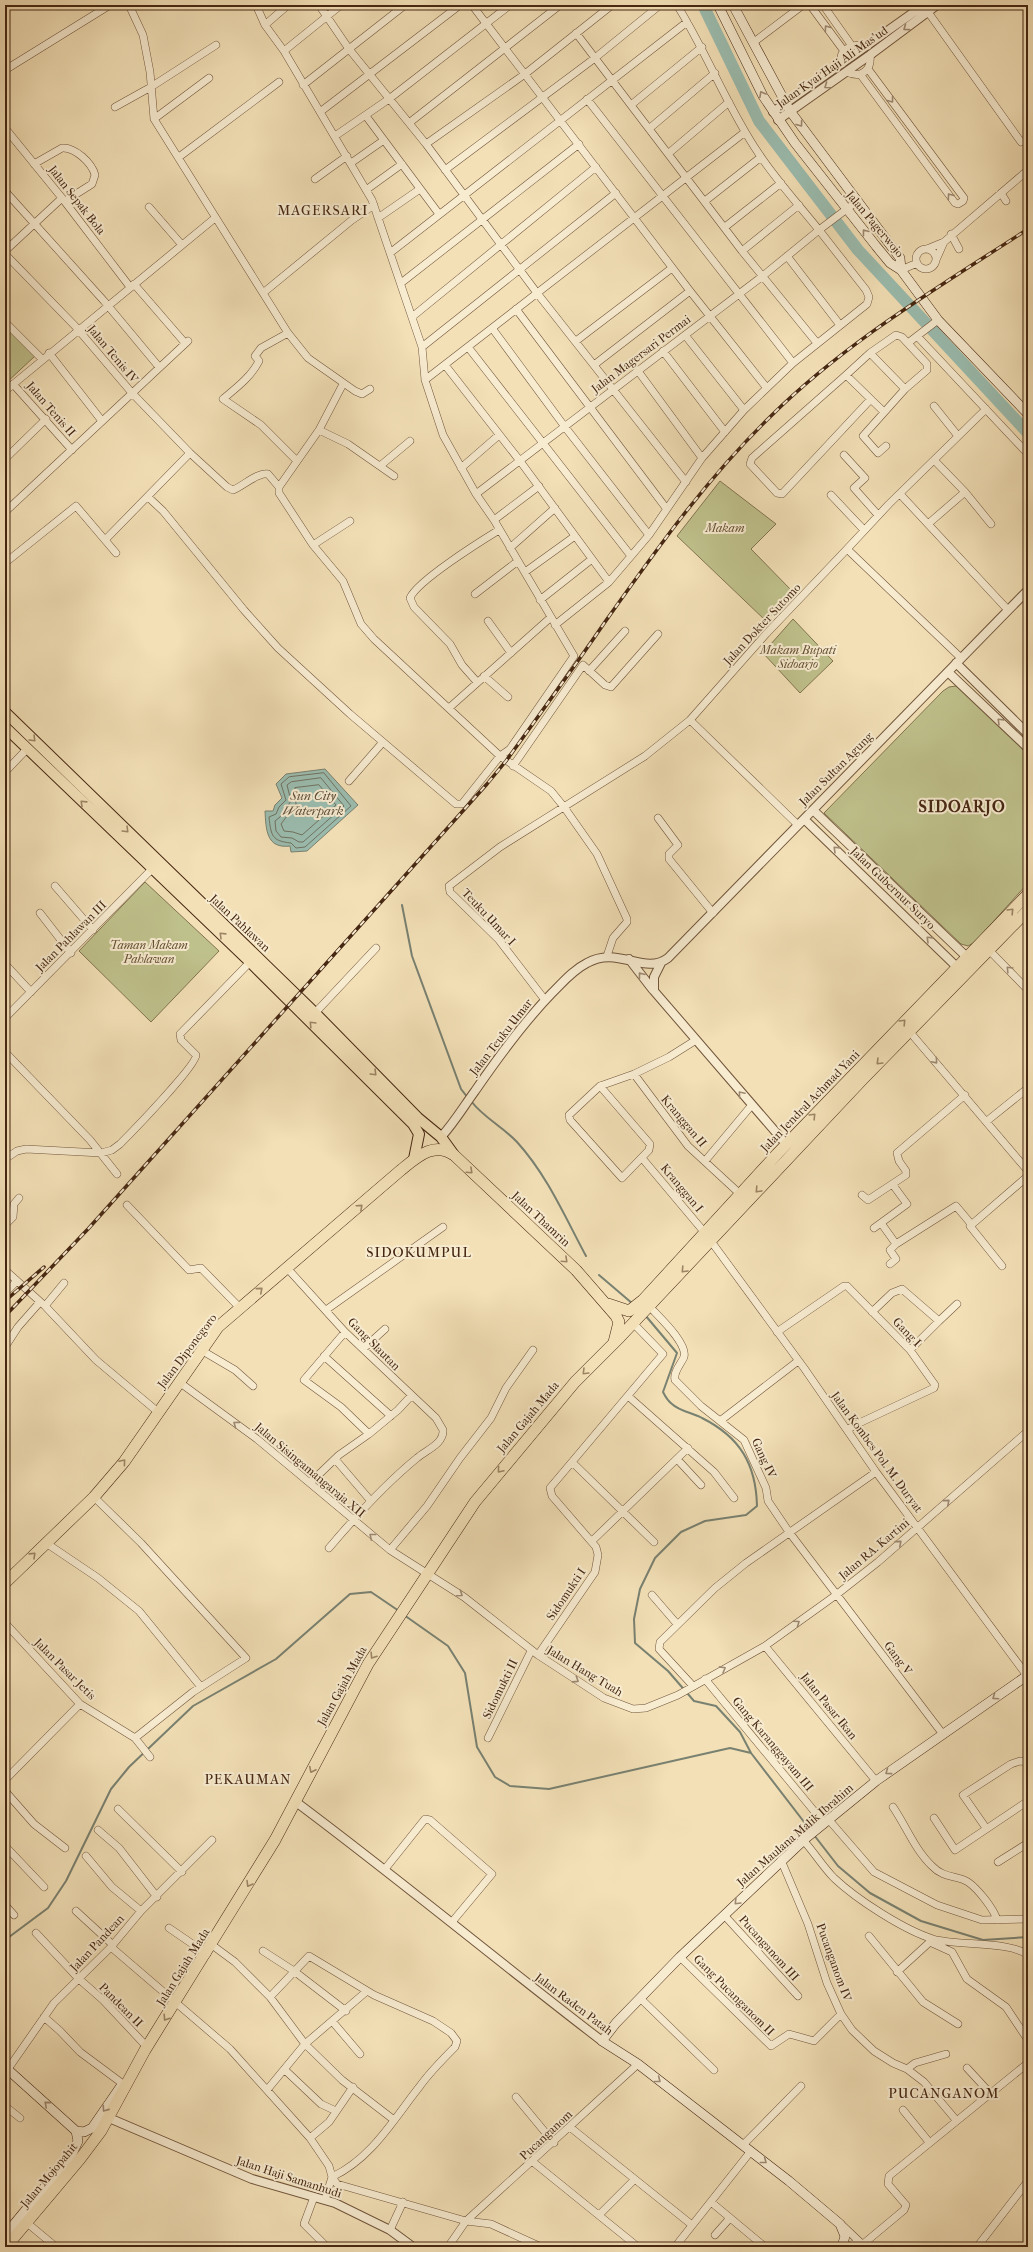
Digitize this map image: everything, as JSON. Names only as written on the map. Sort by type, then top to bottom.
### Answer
[{"type":"highway","name":"Jalan Jendral Achmad Yani","points":[[985,946],[1028,894]]},
{"type":"highway","name":"Jalan Jendral Achmad Yani","points":[[708,1237],[740,1194],[786,1144],[985,946],[1028,910]]},
{"type":"highway","name":"Jalan Jendral Achmad Yani","points":[[613,1344],[708,1237],[909,1031],[961,970]]},
{"type":"highway","name":"Jalan Thamrin","points":[[414,1159],[438,1148],[447,1150],[454,1155],[576,1270],[607,1303],[619,1322],[613,1344]]},
{"type":"highway","name":"Jalan Diponegoro","points":[[5,1583],[94,1496],[129,1455],[218,1327],[414,1159]]},
{"type":"highway","name":"Jalan Jendral Achmad Yani","points":[[607,1303],[619,1309],[641,1311]]},
{"type":"highway","name":"Jalan Gajah Mada","points":[[109,2118],[135,2068],[209,1949],[296,1802],[353,1690],[394,1623],[492,1479],[575,1382],[613,1344]]},
{"type":"highway","name":"Jalan Mojopahit","points":[[6,2247],[80,2159],[109,2118]]},
{"type":"main road","name":"Jalan Pagerwojo","points":[[718,5],[758,86],[776,116],[845,210],[890,263],[901,270]]},
{"type":"main road","name":"Jalan Pagerwojo","points":[[733,5],[788,108],[856,202],[900,258],[901,270]]},
{"type":"main road","points":[[876,246],[885,239]]},
{"type":"main road","points":[[901,270],[935,321],[1028,414]]},
{"type":"main road","name":"Jalan Pahlawan","points":[[5,712],[185,888],[413,1124],[425,1132],[441,1137]]},
{"type":"main road","points":[[5,727],[13,719]]},
{"type":"main road","name":"Jalan Pahlawan","points":[[5,727],[152,869],[315,1013],[418,1118],[441,1137],[454,1155]]},
{"type":"main road","points":[[413,1124],[419,1134],[414,1159]]},
{"type":"main road","name":"Jalan Maulana Malik Ibrahim","points":[[602,2041],[640,1998],[680,1958],[781,1860],[805,1839],[876,1781],[942,1733],[1028,1676]]},
{"type":"main road","name":"Jalan Raden Patah","points":[[602,2041],[638,2064],[747,2148],[840,2224]]},
{"type":"main road","points":[[6,2068],[76,2131]]},
{"type":"main road","name":"Jalan Gajah Mada","points":[[76,2131],[84,2132],[92,2128],[135,2068]]},
{"type":"main road","name":"Jalan Mojopahit","points":[[5,2235],[72,2154],[78,2141],[76,2131]]},
{"type":"main road","points":[[840,2224],[845,2236],[843,2247]]},
{"type":"street","points":[[5,70],[110,5]]},
{"type":"street","points":[[128,5],[142,35],[151,88],[154,119],[215,218],[288,333],[308,358],[343,384],[362,394],[370,389]]},
{"type":"street","points":[[148,497],[163,511],[244,610],[278,648],[453,803],[459,805],[500,756],[510,749],[574,656],[550,618],[494,520],[476,494],[443,435],[425,380],[422,347],[374,205],[347,156],[303,85],[284,51],[265,25],[256,5]]},
{"type":"street","points":[[265,25],[288,5]]},
{"type":"street","points":[[319,5],[349,49],[426,144],[537,293],[686,482]]},
{"type":"street","points":[[284,51],[341,5]]},
{"type":"street","points":[[303,85],[406,5]]},
{"type":"street","points":[[320,112],[460,5]]},
{"type":"street","points":[[472,5],[672,268],[766,386]]},
{"type":"street","points":[[335,136],[366,116],[510,5]]},
{"type":"street","points":[[409,123],[560,5]]},
{"type":"street","points":[[426,144],[525,74],[612,5]]},
{"type":"street","points":[[445,170],[542,96],[595,58],[660,5]]},
{"type":"street","points":[[555,625],[609,582],[649,535],[666,508],[702,458],[766,386],[817,343],[867,304],[869,297],[866,290],[761,157],[745,132],[702,47],[677,5]]},
{"type":"street","points":[[754,42],[803,5]]},
{"type":"street","points":[[810,5],[844,51]]},
{"type":"street","points":[[823,5],[852,46]]},
{"type":"street","name":"Jalan Kyai Haji Ali Mas'ud","points":[[788,108],[842,64],[868,46],[913,8],[926,8],[937,5]]},
{"type":"street","points":[[926,8],[1021,142]]},
{"type":"street","name":"Jalan Kyai Haji Ali Mas'ud","points":[[776,116],[847,72],[870,55],[926,8]]},
{"type":"street","points":[[390,253],[688,22]]},
{"type":"street","points":[[576,33],[650,128],[742,251],[764,275],[817,343]]},
{"type":"street","points":[[115,107],[151,88],[216,45]]},
{"type":"street","points":[[842,64],[841,58],[844,51],[852,46],[868,46]]},
{"type":"street","points":[[631,105],[702,47]]},
{"type":"street","points":[[847,72],[860,74],[868,69],[871,61],[870,55]]},
{"type":"street","points":[[860,74],[955,203],[958,204],[963,201],[964,198],[868,69]]},
{"type":"street","points":[[650,128],[715,73]]},
{"type":"street","points":[[154,119],[209,78]]},
{"type":"street","points":[[178,157],[279,82]]},
{"type":"street","points":[[587,100],[793,363]]},
{"type":"street","points":[[669,153],[729,102]]},
{"type":"street","points":[[366,116],[440,214]]},
{"type":"street","name":"Jalan Sepak Bola","points":[[5,128],[132,285],[186,342],[159,367]]},
{"type":"street","points":[[425,380],[745,132]]},
{"type":"street","points":[[351,163],[384,140]]},
{"type":"street","points":[[401,283],[579,144]]},
{"type":"street","points":[[5,251],[64,200],[92,184],[95,175],[94,170],[74,150],[67,147],[62,148],[34,164]]},
{"type":"street","points":[[315,179],[347,156]]},
{"type":"street","points":[[705,201],[761,157]]},
{"type":"street","points":[[366,190],[402,164]]},
{"type":"street","points":[[412,317],[596,167]]},
{"type":"street","points":[[916,263],[922,268],[929,269],[936,260],[944,242],[950,234],[1028,170]]},
{"type":"street","points":[[725,227],[781,183]]},
{"type":"street","points":[[378,218],[420,189]]},
{"type":"street","points":[[5,191],[34,225],[108,305],[159,367],[5,512]]},
{"type":"street","points":[[422,347],[616,193]]},
{"type":"street","points":[[1001,193],[1006,201]]},
{"type":"street","name":"Jalan Magersari Permai","points":[[476,494],[764,275],[856,202]]},
{"type":"street","points":[[263,293],[352,220],[374,205]]},
{"type":"street","points":[[742,251],[799,205]]},
{"type":"street","points":[[149,207],[182,245]]},
{"type":"street","points":[[5,390],[215,218]]},
{"type":"street","points":[[950,234],[959,249]]},
{"type":"street","points":[[916,263],[918,253],[944,242]]},
{"type":"street","points":[[927,249],[934,254],[936,260]]},
{"type":"street","name":"Jalan Tenis IV","points":[[5,254],[78,329],[132,393],[190,453],[227,487],[233,490],[264,473],[279,487]]},
{"type":"street","points":[[787,256],[840,325]]},
{"type":"street","points":[[901,270],[916,263]]},
{"type":"street","points":[[576,342],[672,268]]},
{"type":"street","points":[[594,365],[690,291]]},
{"type":"street","points":[[516,309],[666,508]]},
{"type":"street","points":[[908,343],[935,321]]},
{"type":"street","points":[[5,322],[42,359]]},
{"type":"street","points":[[492,328],[565,427],[649,535]]},
{"type":"street","points":[[288,333],[261,348],[255,356],[259,361],[256,368],[237,388],[223,399],[261,425],[297,461]]},
{"type":"street","points":[[685,335],[744,410]]},
{"type":"street","points":[[870,400],[782,494],[777,493],[750,464],[750,460],[870,353],[896,335],[902,337],[928,367],[905,389],[863,436],[878,453],[886,446]]},
{"type":"street","points":[[918,335],[1028,454]]},
{"type":"street","points":[[468,347],[631,556]]},
{"type":"street","points":[[663,351],[725,432]]},
{"type":"street","points":[[50,353],[102,421]]},
{"type":"street","points":[[870,353],[905,389]]},
{"type":"street","points":[[444,365],[520,461],[609,582]]},
{"type":"street","points":[[638,371],[702,458]]},
{"type":"street","points":[[846,375],[884,412]]},
{"type":"street","name":"Jalan Tenis II","points":[[13,384],[46,419],[72,450]]},
{"type":"street","points":[[343,384],[319,430],[279,487],[279,493],[313,546],[343,581],[361,624],[374,639],[500,756],[551,791],[564,807],[597,854],[627,919],[627,922],[613,938],[608,956]]},
{"type":"street","points":[[934,406],[958,436]]},
{"type":"street","name":"Jalan Dokter Sutomo","points":[[448,886],[500,847],[645,756],[690,720],[766,634],[878,515],[986,409]]},
{"type":"street","points":[[5,459],[46,419]]},
{"type":"street","points":[[319,430],[348,444],[394,476]]},
{"type":"street","points":[[461,468],[499,435]]},
{"type":"street","points":[[380,466],[410,441]]},
{"type":"street","points":[[106,539],[190,453]]},
{"type":"street","points":[[844,456],[865,478],[854,488],[878,515]]},
{"type":"street","points":[[934,460],[965,492],[991,524]]},
{"type":"street","points":[[494,520],[539,486]]},
{"type":"street","points":[[928,524],[965,492]]},
{"type":"street","points":[[900,494],[1008,610]]},
{"type":"street","points":[[831,495],[864,530]]},
{"type":"street","points":[[5,563],[76,506],[106,539],[116,553]]},
{"type":"street","points":[[510,548],[555,508]]},
{"type":"street","points":[[313,546],[350,521]]},
{"type":"street","points":[[477,682],[462,665],[450,644],[414,607],[410,598],[416,590],[462,554],[499,530]]},
{"type":"street","points":[[525,572],[575,536]]},
{"type":"street","points":[[847,548],[958,660],[1028,734]]},
{"type":"street","points":[[540,600],[592,559]]},
{"type":"street","points":[[475,594],[518,561]]},
{"type":"street","name":"Jalan Sultan Agung","points":[[661,963],[678,949],[958,660],[1028,590]]},
{"type":"street","points":[[449,708],[550,618]]},
{"type":"street","points":[[488,621],[511,652]]},
{"type":"street","points":[[589,670],[626,631]]},
{"type":"street","points":[[513,766],[583,665],[605,685],[611,687],[658,634]]},
{"type":"street","points":[[948,672],[1028,748]]},
{"type":"street","points":[[484,676],[508,697]]},
{"type":"street","points":[[690,720],[798,825]]},
{"type":"street","points":[[349,781],[383,742]]},
{"type":"street","points":[[5,772],[27,749]]},
{"type":"street","name":"Jalan Gubernur Suryo","points":[[813,810],[971,960]]},
{"type":"street","points":[[658,818],[678,845],[669,854],[669,858],[713,913]]},
{"type":"street","name":"Jalan Gubernur Suryo","points":[[804,819],[961,970]]},
{"type":"street","name":"Jalan Pahlawan III","points":[[5,1018],[71,953],[152,869]]},
{"type":"street","points":[[55,886],[93,930]]},
{"type":"street","name":"Teuku Umar I","points":[[448,886],[450,892],[499,940],[545,1000]]},
{"type":"street","points":[[40,913],[71,953]]},
{"type":"street","points":[[985,946],[1028,990]]},
{"type":"street","points":[[315,1013],[376,948]]},
{"type":"street","name":"Jalan Teuku Umar","points":[[441,1137],[466,1105],[519,1029],[545,1000],[579,968],[593,959],[608,956],[629,959],[646,964],[661,963]]},
{"type":"street","points":[[5,1159],[17,1151],[26,1149],[104,1156],[120,1144],[185,1074],[196,1057],[179,1038],[180,1034],[254,959]]},
{"type":"street","points":[[629,959],[751,1106],[786,1144]]},
{"type":"street","points":[[654,991],[654,977],[661,963]]},
{"type":"street","points":[[5,964],[31,992]]},
{"type":"street","points":[[909,1031],[965,1095],[1028,1171]]},
{"type":"street","points":[[600,1086],[650,1144],[650,1148],[642,1158],[622,1178],[568,1117],[600,1086],[634,1074],[669,1057],[696,1040]]},
{"type":"street","points":[[5,1052],[104,1156],[117,1174]]},
{"type":"street","name":"Kranggan II","points":[[634,1074],[688,1146],[740,1194]]},
{"type":"street","points":[[987,1121],[1028,1088]]},
{"type":"street","points":[[862,1195],[868,1200],[893,1185],[907,1172],[899,1161],[897,1153],[965,1095]]},
{"type":"street","points":[[705,1161],[751,1106]]},
{"type":"street","name":"Kranggan I","points":[[642,1158],[708,1237]]},
{"type":"street","points":[[972,1225],[1028,1176]]},
{"type":"street","points":[[874,1228],[907,1204],[893,1185]]},
{"type":"street","points":[[5,1225],[13,1217],[14,1204],[19,1198]]},
{"type":"street","points":[[127,1206],[189,1270],[200,1268],[240,1308]]},
{"type":"street","points":[[890,1264],[896,1259],[889,1250],[956,1206],[972,1225],[971,1229],[1002,1266]]},
{"type":"street","points":[[881,1223],[896,1244]]},
{"type":"street","points":[[326,1310],[444,1226]]},
{"type":"street","name":"Jalan Kombes Pol. M. Duryat","points":[[708,1237],[876,1472],[1028,1676]]},
{"type":"street","name":"Gang Slautan","points":[[287,1268],[345,1332],[436,1418],[443,1434],[440,1441],[417,1458],[370,1500]]},
{"type":"street","points":[[5,1270],[42,1304],[96,1360],[158,1412]]},
{"type":"street","points":[[5,1293],[17,1281]]},
{"type":"street","points":[[5,1347],[18,1327],[64,1283]]},
{"type":"street","name":"Gang I","points":[[777,1332],[844,1286],[847,1286],[910,1350],[935,1385],[934,1388],[847,1430]]},
{"type":"street","points":[[872,1312],[892,1293],[902,1289],[939,1321]]},
{"type":"street","points":[[910,1350],[957,1304]]},
{"type":"street","points":[[641,1311],[663,1354],[552,1485],[550,1492],[592,1541],[688,1448]]},
{"type":"street","name":"Gang IV","points":[[641,1311],[675,1335],[684,1352],[684,1356],[674,1375],[675,1380],[701,1406],[737,1433],[746,1444],[766,1488],[768,1501],[836,1595]]},
{"type":"street","points":[[363,1349],[385,1329]]},
{"type":"street","points":[[345,1332],[304,1380],[341,1407],[369,1434]]},
{"type":"street","points":[[201,1350],[235,1370],[252,1386]]},
{"type":"street","points":[[390,1550],[427,1506],[460,1458],[491,1418],[506,1388],[533,1350]]},
{"type":"street","points":[[324,1356],[391,1416]]},
{"type":"street","points":[[720,1421],[798,1361]]},
{"type":"street","name":"Jalan Sisingamangaraja XII","points":[[179,1382],[257,1439],[390,1550],[417,1568],[428,1573]]},
{"type":"street","points":[[310,1483],[335,1459],[391,1416],[411,1396]]},
{"type":"street","points":[[628,1396],[714,1472],[734,1498]]},
{"type":"street","name":"Jalan RA. Kartini","points":[[765,1646],[836,1595],[917,1528],[1028,1431]]},
{"type":"street","points":[[329,1548],[370,1500],[335,1459]]},
{"type":"street","points":[[677,1459],[701,1485]]},
{"type":"street","points":[[572,1462],[654,1542]]},
{"type":"street","points":[[691,1687],[658,1646],[660,1642],[715,1588],[789,1532],[876,1472]]},
{"type":"street","points":[[94,1496],[142,1543],[246,1658],[172,1707],[136,1739]]},
{"type":"street","name":"Sidomukti I","points":[[538,1655],[595,1572],[598,1555],[596,1546],[592,1541]]},
{"type":"street","points":[[46,1543],[98,1578],[139,1611],[201,1687]]},
{"type":"street","name":"Jalan Hang Tuah","points":[[428,1573],[464,1597],[531,1651],[604,1698],[633,1709],[646,1708],[678,1695],[765,1646]]},
{"type":"street","points":[[652,1595],[677,1624]]},
{"type":"street","name":"Gang V","points":[[836,1595],[942,1733]]},
{"type":"street","name":"Jalan Pasar Jetis","points":[[5,1623],[80,1704],[136,1739],[150,1756]]},
{"type":"street","name":"Jalan Pasar Ikan","points":[[765,1646],[876,1781]]},
{"type":"street","name":"Sidomukti II","points":[[488,1738],[531,1651]]},
{"type":"street","name":"Gang Karanggayam III","points":[[705,1679],[826,1822],[874,1872],[937,1905],[982,1920],[1028,1919]]},
{"type":"street","points":[[5,1780],[80,1704]]},
{"type":"street","points":[[986,1828],[963,1795],[1011,1764],[1020,1761],[1028,1762]]},
{"type":"street","points":[[5,1791],[34,1824],[65,1848]]},
{"type":"street","points":[[934,1818],[955,1850],[1028,1801]]},
{"type":"street","name":"Jalan Raden Patah","points":[[296,1802],[385,1869],[475,1942],[602,2041]]},
{"type":"street","points":[[893,1807],[922,1855],[932,1866],[947,1876],[967,1881],[994,1911],[997,1920]]},
{"type":"street","points":[[118,1809],[182,1872]]},
{"type":"street","points":[[385,1869],[425,1819],[430,1820],[492,1874],[452,1922]]},
{"type":"street","points":[[98,1830],[119,1848],[157,1897]]},
{"type":"street","points":[[805,1839],[833,1877],[844,1887],[893,1920],[952,1952],[967,1979],[1006,2007],[1028,2040]]},
{"type":"street","name":"Jalan Pandean","points":[[6,2068],[54,2003],[112,1946],[141,1912],[212,1840]]},
{"type":"street","points":[[998,1862],[1028,1843]]},
{"type":"street","points":[[5,1846],[44,1887]]},
{"type":"street","points":[[86,1856],[112,1886],[141,1912]]},
{"type":"street","name":"Pucanganom IV","points":[[781,1860],[808,1924],[827,1983],[842,2014],[852,2030],[874,2052],[884,2059],[907,2069],[924,2082],[956,2120]]},
{"type":"street","points":[[5,1905],[14,1916]]},
{"type":"street","points":[[76,1911],[112,1946],[230,2049],[310,2138],[329,2166],[332,2177],[338,2185],[403,2202],[466,2221],[491,2224],[541,2247]]},
{"type":"street","name":"Pucanganom III","points":[[724,1915],[798,1996]]},
{"type":"street","points":[[169,1928],[235,1962],[270,1997],[305,2044],[352,2087],[394,2120]]},
{"type":"street","name":"Pandean II","points":[[36,1933],[79,1979],[103,2000],[148,2047]]},
{"type":"street","points":[[869,1936],[923,2002],[958,2024]]},
{"type":"street","points":[[931,1940],[1014,1948],[1028,1955]]},
{"type":"street","points":[[897,1972],[931,1940]]},
{"type":"street","points":[[263,1951],[294,1971],[346,2011]]},
{"type":"street","points":[[270,1997],[308,1956],[311,1956],[367,1991],[432,2021],[451,2033],[457,2040],[457,2044],[421,2084],[377,2144],[347,2170],[332,2177]]},
{"type":"street","name":"Gang Pucanganom II","points":[[680,1958],[769,2045],[773,2045],[789,2034],[814,2041],[842,2014]]},
{"type":"street","points":[[267,2090],[305,2044],[346,2011],[367,1991]]},
{"type":"street","points":[[640,1998],[714,2070]]},
{"type":"street","points":[[44,2018],[60,2031],[80,2052],[123,2084]]},
{"type":"street","points":[[332,2021],[360,2054]]},
{"type":"street","points":[[907,2069],[915,2063],[946,2054]]},
{"type":"street","points":[[863,2246],[904,2210],[906,2205],[888,2184],[887,2178],[1028,2062]]},
{"type":"street","name":"Pucanganom","points":[[448,2247],[466,2221],[571,2128],[638,2064]]},
{"type":"street","points":[[967,2068],[990,2093]]},
{"type":"street","points":[[285,2070],[322,2104],[336,2111]]},
{"type":"street","points":[[675,2247],[711,2202],[747,2148],[801,2086]]},
{"type":"street","points":[[310,2138],[329,2122],[352,2087]]},
{"type":"street","points":[[516,2097],[554,2143]]},
{"type":"street","points":[[5,2106],[20,2118]]},
{"type":"street","points":[[903,2110],[929,2142]]},
{"type":"street","name":"Jalan Haji Samanhudi","points":[[109,2118],[252,2180],[326,2200],[390,2230],[413,2247]]},
{"type":"street","points":[[571,2128],[692,2225]]},
{"type":"street","points":[[533,2162],[638,2247]]},
{"type":"street","points":[[326,2200],[332,2177]]},
{"type":"street","points":[[599,2215],[634,2180]]},
{"type":"street","points":[[977,2247],[1028,2181]]},
{"type":"street","points":[[314,2197],[304,2224],[327,2247]]},
{"type":"street","points":[[390,2230],[403,2202]]},
{"type":"street","points":[[711,2202],[765,2247]]},
{"type":"street","points":[[714,2235],[730,2218]]},
{"type":"street","points":[[26,2222],[56,2247]]},
{"type":"street","points":[[840,2224],[863,2246]]},
{"type":"street","points":[[843,2247],[854,2244],[863,2246]]},
{"type":"green space","points":[[5,324],[35,356],[5,384]]},
{"type":"green space","name":"Makam","points":[[720,481],[776,524],[751,549],[793,592],[766,621],[677,536]]},
{"type":"green space","name":"Makam Bupati Sidoarjo","points":[[793,619],[833,661],[800,693],[763,653]]},
{"type":"green space","points":[[956,686],[962,689],[1028,754],[1028,883],[975,942],[968,946],[961,944],[824,813],[943,691],[949,687]]},
{"type":"green space","name":"Taman Makam Pahlawan","points":[[145,882],[219,951],[151,1022],[79,951]]},
{"type":"water","name":"Sun City Waterpark","points":[[325,769],[358,805],[307,851],[291,852],[290,846],[282,846],[272,841],[267,831],[265,811],[273,811],[275,805],[282,798],[276,784],[286,774]]},
{"type":"waterway","points":[[703,5],[759,121],[858,250],[1028,433]]},
{"type":"waterway","points":[[402,905],[412,956],[461,1089],[468,1098]]},
{"type":"waterway","points":[[471,1101],[476,1107],[512,1137],[528,1155],[555,1197],[586,1256]]},
{"type":"waterway","points":[[599,1275],[633,1304]]},
{"type":"waterway","points":[[645,1315],[677,1353],[663,1392],[669,1401],[675,1406],[698,1416],[715,1426],[736,1443],[749,1465],[756,1491],[757,1506],[746,1515],[705,1521],[681,1532],[655,1558],[640,1589],[634,1619],[635,1643],[668,1671],[694,1701],[716,1706],[740,1732],[751,1753]]},
{"type":"waterway","points":[[5,1940],[48,1908],[66,1881],[111,1789],[129,1767],[193,1706],[276,1659],[350,1594],[371,1592],[399,1611]]},
{"type":"waterway","points":[[404,1615],[448,1646],[465,1673],[477,1747],[495,1777],[510,1786],[549,1789],[730,1748],[751,1753],[811,1831]]},
{"type":"waterway","points":[[814,1835],[838,1866],[870,1893],[921,1921],[983,1940],[1028,1937]]},
{"type":"railway","points":[[5,1316],[88,1229],[487,784],[506,761],[683,515],[725,464],[771,416],[831,363],[895,316],[1028,229]]},
{"type":"railway","points":[[5,1301],[44,1267]]},
{"type":"district","name":"MAGERSARI","points":[[323,210]]},
{"type":"district","name":"SIDOARJO","points":[[962,806]]},
{"type":"district","name":"SIDOKUMPUL","points":[[419,1252]]},
{"type":"district","name":"PEKAUMAN","points":[[248,1779]]},
{"type":"district","name":"PUCANGANOM","points":[[944,2093]]}]
